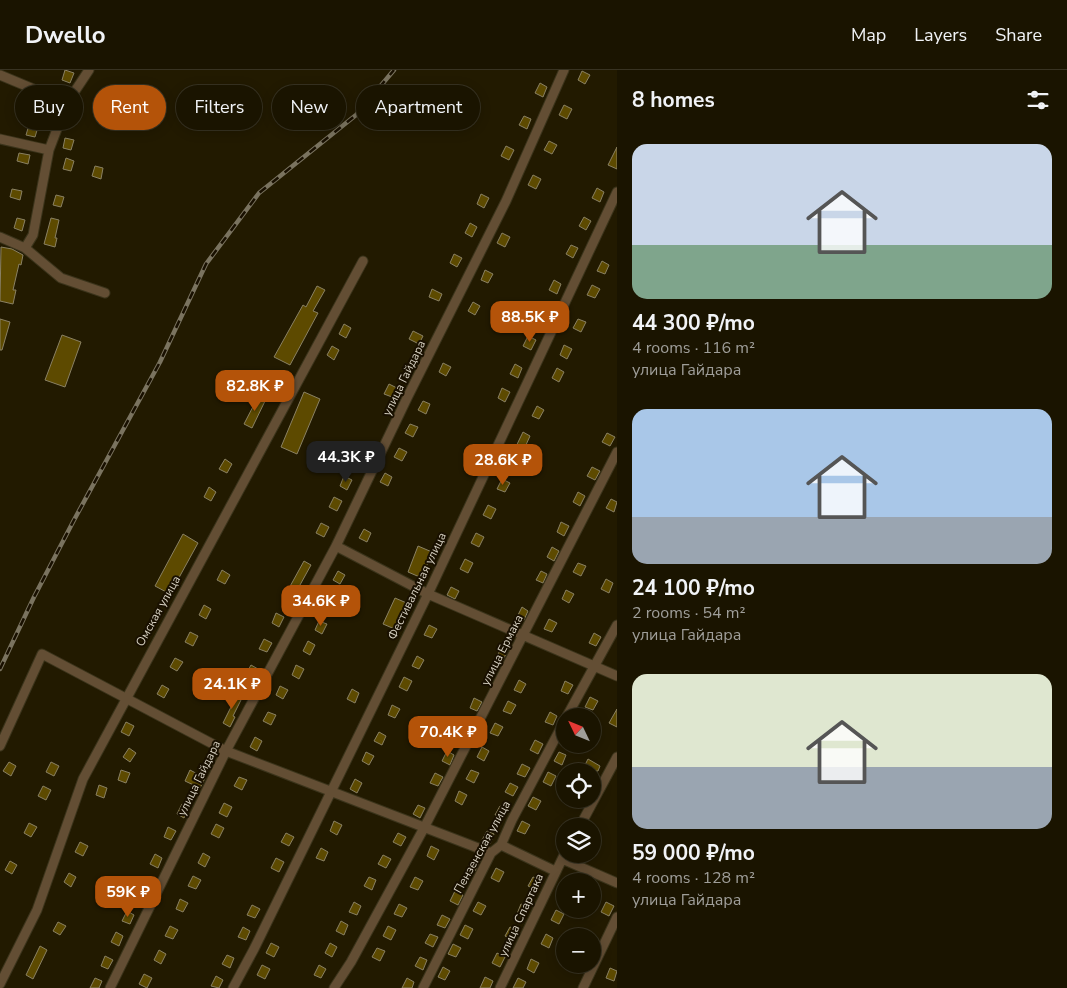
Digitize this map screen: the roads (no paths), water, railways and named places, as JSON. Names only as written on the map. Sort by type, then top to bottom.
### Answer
[{"type":"street","points":[[79,85],[89,70]]},
{"type":"street","name":"улица Гайдара","points":[[110,988],[226,751],[336,546],[408,396],[506,201],[564,70]]},
{"type":"street","points":[[0,75],[24,85]]},
{"type":"street","points":[[25,248],[33,235],[49,150],[57,130]]},
{"type":"street","points":[[0,139],[49,150]]},
{"type":"street","name":"Фестивальная улица","points":[[233,988],[254,950],[428,594],[617,192]]},
{"type":"street","points":[[0,237],[25,248],[60,278],[105,293]]},
{"type":"street","name":"Омская улица","points":[[0,984],[38,910],[82,779],[363,261]]},
{"type":"street","name":"улица Ермака","points":[[334,988],[351,962],[424,828],[617,452]]},
{"type":"street","points":[[336,546],[428,594],[617,676]]},
{"type":"street","points":[[571,708],[617,625]]},
{"type":"street","points":[[0,746],[42,654],[226,751],[491,853]]},
{"type":"street","name":"Пензенская улица","points":[[423,988],[491,853],[501,845],[556,738]]},
{"type":"street","points":[[584,818],[617,757]]},
{"type":"street","points":[[501,845],[556,871]]},
{"type":"street","name":"улица Спартака","points":[[500,988],[560,863]]},
{"type":"street","points":[[578,863],[617,883]]},
{"type":"street","points":[[583,988],[617,917]]},
{"type":"railway","points":[[0,669],[34,597],[74,520],[160,362],[206,264],[259,193],[356,115],[394,70]]}]
